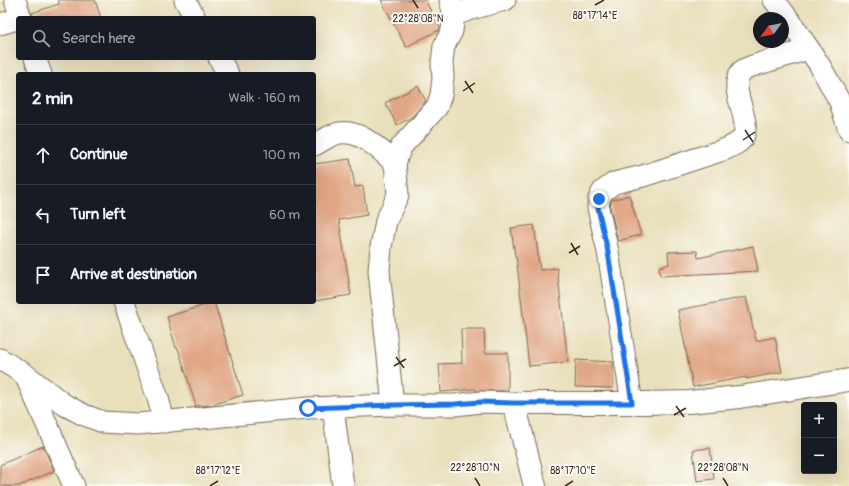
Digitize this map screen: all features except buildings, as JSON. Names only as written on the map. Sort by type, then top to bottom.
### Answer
[{"type":"street","points":[[15,0],[20,16]]},
{"type":"street","points":[[185,0],[194,16]]},
{"type":"street","points":[[393,405],[379,271],[381,247],[386,221],[398,195],[395,163],[401,147],[437,107],[441,95],[443,78],[442,62],[444,46],[452,31],[452,8],[471,9],[505,0]]},
{"type":"street","points":[[774,0],[790,20],[819,64],[840,102],[849,130]]},
{"type":"street","points":[[0,24],[16,20]]},
{"type":"street","points":[[632,403],[608,252],[598,208],[599,199],[603,191],[614,183],[643,176],[718,152],[738,142],[743,136],[746,126],[737,88],[738,79],[742,71],[809,49]]},
{"type":"street","points":[[37,60],[40,72]]},
{"type":"street","points":[[220,60],[227,72]]},
{"type":"street","points":[[316,144],[334,134],[347,132],[360,136],[376,146],[395,163]]},
{"type":"street","points":[[125,304],[158,398],[164,422]]},
{"type":"street","points":[[0,359],[26,375],[65,405],[84,415],[103,422],[138,424],[333,407],[481,402],[690,402],[849,380]]},
{"type":"street","points":[[26,375],[74,486]]},
{"type":"street","points":[[514,403],[535,486]]},
{"type":"street","points":[[333,407],[343,486]]},
{"type":"route","points":[[308,408],[481,402],[632,403],[608,252],[598,208],[599,199]]}]
